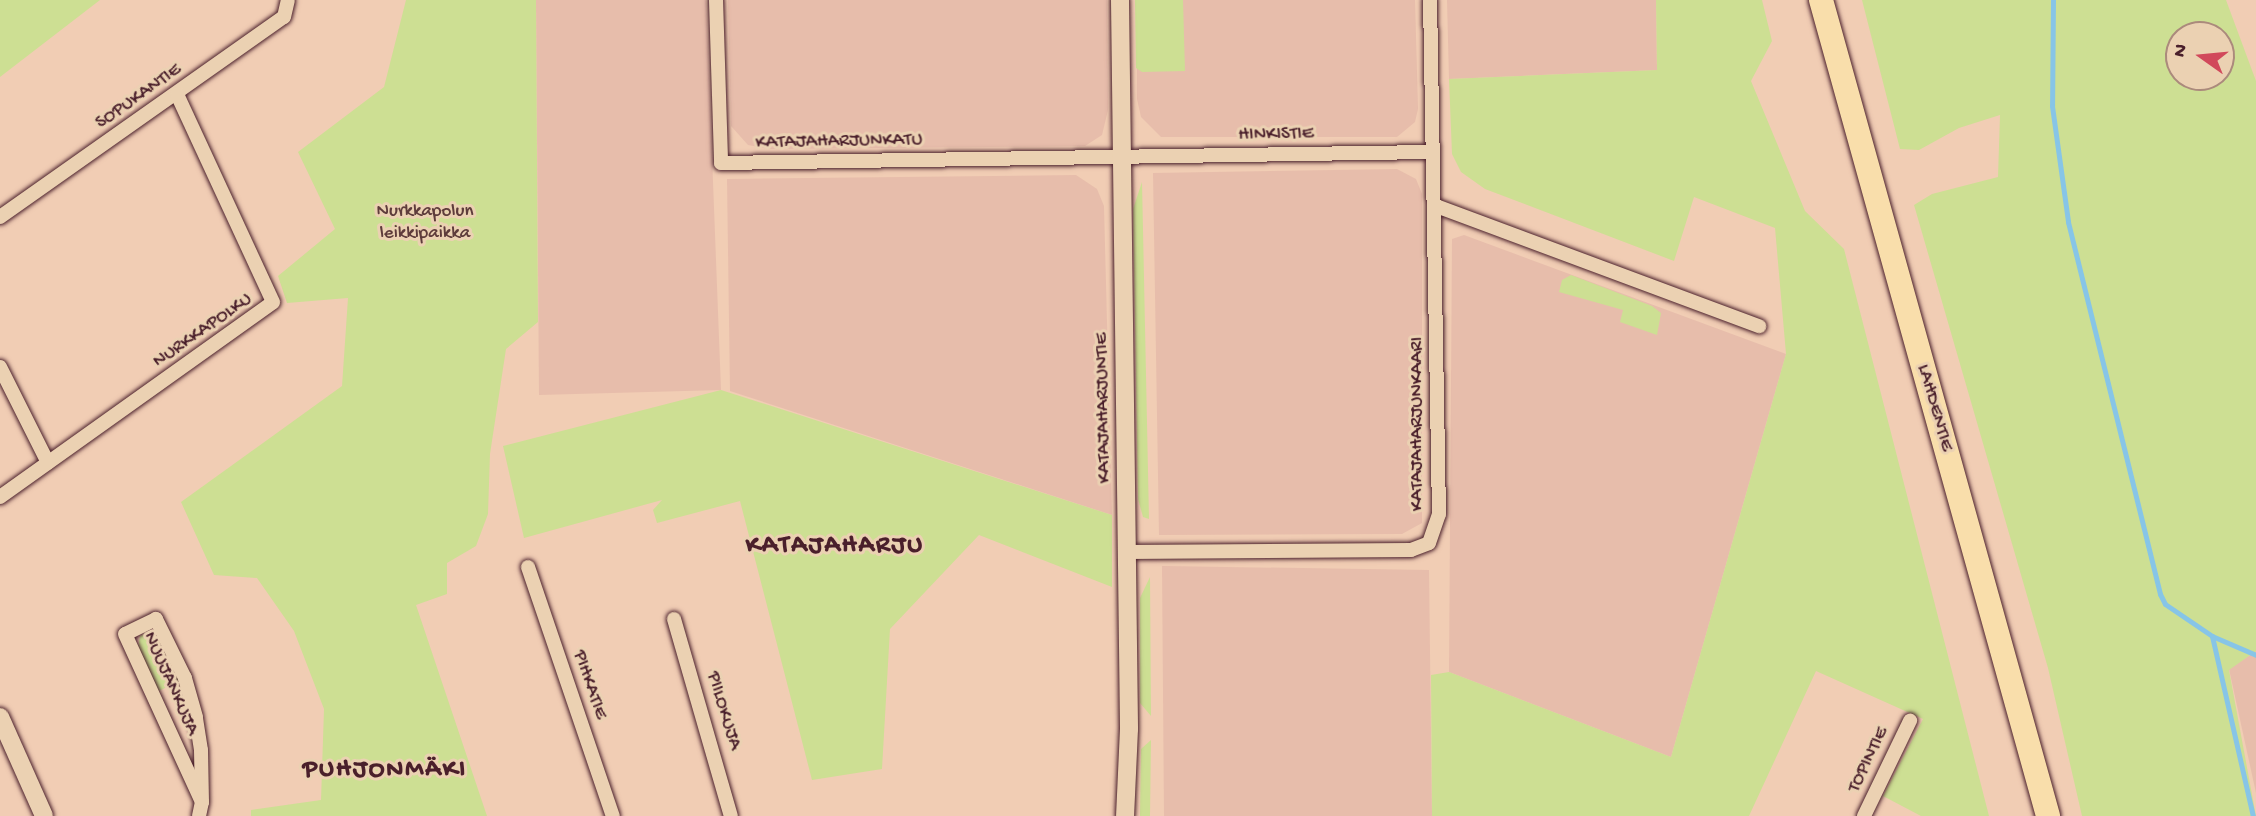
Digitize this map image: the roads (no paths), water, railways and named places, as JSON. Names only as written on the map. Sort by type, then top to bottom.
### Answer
[{"type":"highway","name":"LAHDENTIE","points":[[1821,0],[2048,816]]},
{"type":"highway","points":[[2032,816],[2038,778]]},
{"type":"street","name":"SOPUKANTIE","points":[[0,217],[284,16],[289,0]]},
{"type":"street","name":"KATAJAHARJUNKATU","points":[[716,0],[721,163],[1122,157]]},
{"type":"street","name":"KATAJAHARJUNTIE","points":[[1120,0],[1126,552],[1125,816]]},
{"type":"street","name":"KATAJAHARJUNKAARI","points":[[1126,552],[1411,550],[1429,543],[1439,513],[1436,206],[1431,152],[1430,0]]},
{"type":"street","name":"NURKKAPOLKU","points":[[0,497],[273,302],[177,94]]},
{"type":"street","name":"HINKISTIE","points":[[1122,157],[1431,152]]},
{"type":"street","points":[[1436,206],[1759,326]]},
{"type":"street","points":[[0,367],[48,464]]},
{"type":"street","name":"PIHKATIE","points":[[528,566],[613,816]]},
{"type":"street","name":"NUUJANKUJA","points":[[156,619],[185,678],[196,717],[201,809],[125,634],[156,619]]},
{"type":"street","name":"PIILOKUJA","points":[[674,619],[731,816]]},
{"type":"street","points":[[0,717],[44,816]]},
{"type":"street","name":"TOPINTIE","points":[[1864,816],[1910,721]]},
{"type":"waterway","points":[[2053,0],[2052,106],[2068,222],[2160,594],[2165,604],[2212,636],[2256,655]]},
{"type":"waterway","points":[[2212,636],[2253,816]]},
{"type":"district","name":"KATAJAHARJU","points":[[835,547]]},
{"type":"district","name":"PUHJONMÄKI","points":[[385,771]]},
{"type":"park label","name":"Nurkkapolun leikkipaikka","points":[[425,223]]}]
